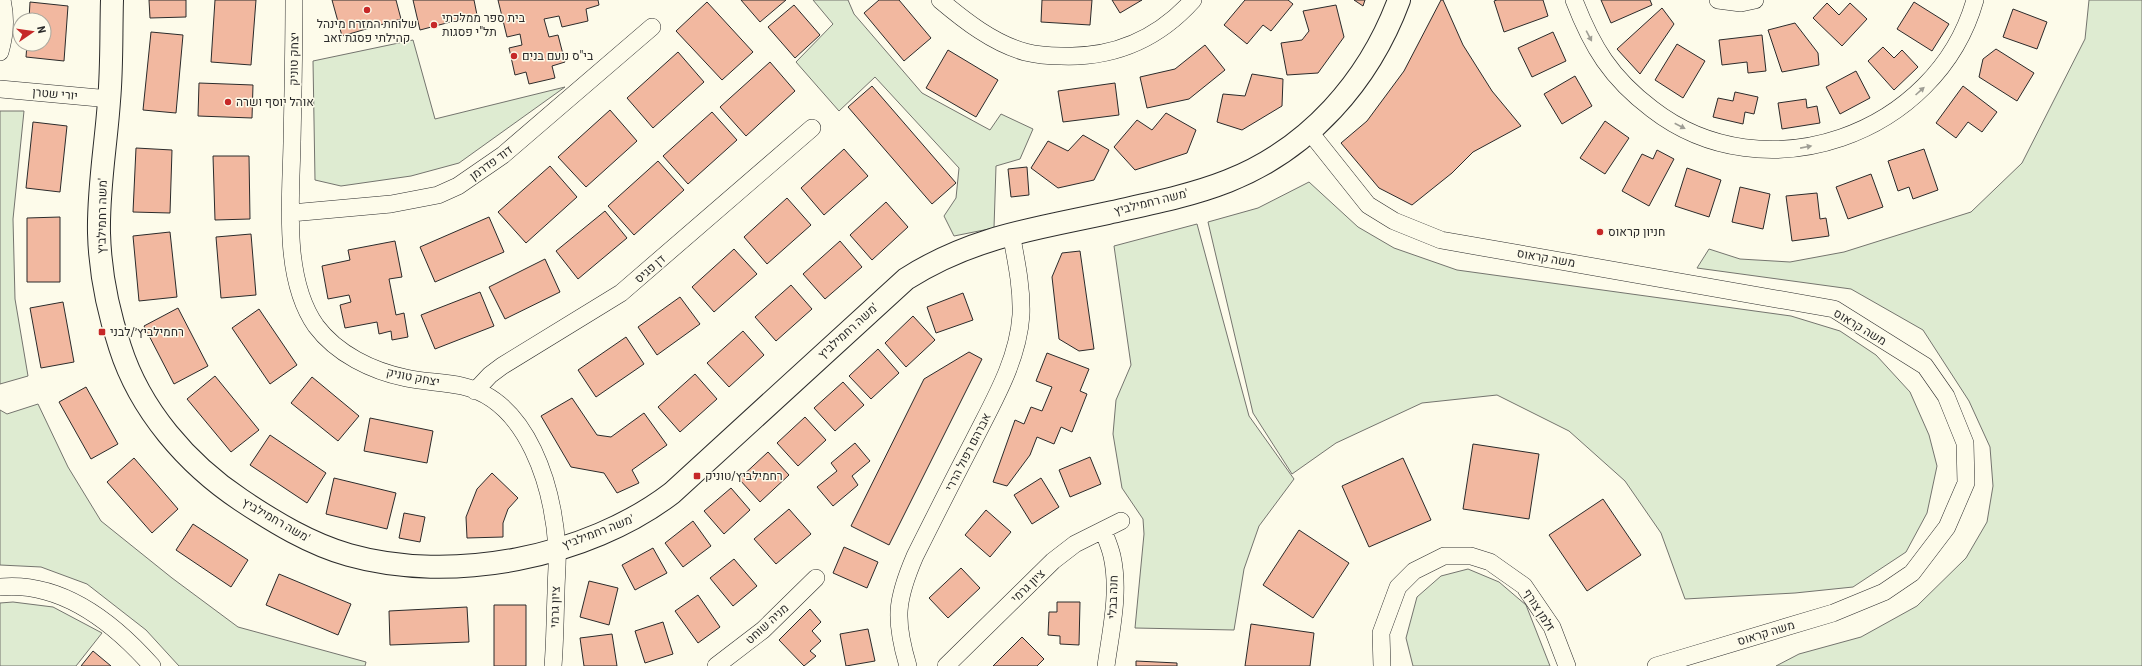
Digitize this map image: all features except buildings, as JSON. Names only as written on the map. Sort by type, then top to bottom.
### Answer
[{"type":"street","points":[[0,52],[3,41],[4,18],[2,0]]},
{"type":"street","name":"משה רחמילביץ'","points":[[112,0],[110,99],[99,232],[101,260],[111,317],[125,363],[148,405],[183,452],[204,472],[252,507],[317,544],[347,554],[373,560],[421,567],[461,566],[518,558],[557,548],[632,519],[672,493],[906,279],[955,252],[1011,233],[1161,200],[1228,181],[1254,169],[1277,155],[1309,131],[1332,111],[1358,79],[1384,36],[1399,0]]},
{"type":"street","name":"יצחק טוניק","points":[[294,0],[291,213],[293,257],[297,283],[316,325],[331,343],[373,369],[406,379],[464,387],[475,391],[505,409],[519,424],[542,471],[550,500],[557,548]]},
{"type":"street","points":[[940,0],[976,27],[1005,44],[1025,52],[1046,56],[1073,57],[1099,55],[1127,47],[1149,38],[1172,21],[1193,0]]},
{"type":"street","points":[[1574,0],[1599,55],[1623,84],[1652,110],[1680,127],[1714,141],[1745,148],[1799,149],[1834,142],[1863,131],[1901,108],[1925,86],[1956,44],[1975,0]]},
{"type":"street","points":[[1718,0],[1741,3],[1755,0]]},
{"type":"street","name":"דוד פדרמן","points":[[291,213],[391,204],[438,195],[458,186],[503,155],[652,27]]},
{"type":"street","name":"יורי שטרן","points":[[0,89],[110,99]]},
{"type":"street","name":"דן פגיס","points":[[475,391],[490,375],[502,366],[621,293],[812,128]]},
{"type":"street","name":"משה קראוס","points":[[1309,131],[1368,205],[1394,222],[1441,240],[1834,310],[1925,366],[1946,396],[1965,443],[1966,483],[1947,527],[1912,573],[1884,592],[1833,613],[1656,666]]},
{"type":"street","name":"אברהם רפול הררי","points":[[908,666],[897,622],[899,602],[905,580],[915,556],[998,392],[1012,361],[1018,338],[1020,293],[1011,233]]},
{"type":"street","name":"ציון גרמי","points":[[946,666],[1053,561],[1075,544],[1121,521]]},
{"type":"street","name":"חנה בבלי","points":[[1103,530],[1112,556],[1115,580],[1114,612],[1106,666]]},
{"type":"street","name":"ציון גרמי","points":[[553,666],[557,548]]},
{"type":"street","name":"זלמן צורף","points":[[1382,666],[1381,633],[1398,587],[1414,571],[1444,556],[1471,556],[1490,562],[1524,586],[1552,627],[1567,666]]},
{"type":"street","name":"מניה שוחט","points":[[716,666],[763,630],[816,578]]},
{"type":"street","points":[[0,587],[29,587],[55,594],[79,603],[116,631],[152,666]]},
{"type":"green space","points":[[813,0],[848,0],[854,14],[922,93],[990,130],[1001,114],[1033,129],[1020,159],[996,166],[994,228],[954,236],[944,216],[956,198],[959,168],[875,77],[839,111],[796,62],[833,24]]},
{"type":"green space","points":[[2089,0],[2142,0],[2142,666],[1776,666],[1799,654],[1861,637],[1917,606],[1966,558],[1987,522],[1993,486],[1990,447],[1969,401],[1923,330],[1851,289],[1697,268],[1709,249],[1740,259],[1790,262],[1844,252],[1971,212],[2022,163],[2085,39]]},
{"type":"green space","points":[[413,40],[435,119],[565,87],[459,163],[411,176],[341,186],[315,180],[313,61]]},
{"type":"green space","points":[[0,111],[24,111],[13,219],[15,299],[28,376],[0,384]]},
{"type":"green space","points":[[1309,182],[1358,227],[1394,248],[1457,270],[1791,316],[1840,331],[1876,355],[1910,392],[1929,435],[1937,466],[1927,513],[1906,552],[1853,587],[1795,593],[1685,599],[1661,533],[1625,481],[1569,431],[1497,395],[1422,403],[1336,443],[1292,474],[1253,413],[1208,222],[1258,208]]},
{"type":"green space","points":[[1197,224],[1249,416],[1294,479],[1259,526],[1244,569],[1234,630],[1135,628],[1144,534],[1143,519],[1122,488],[1113,434],[1116,400],[1131,365],[1114,246]]},
{"type":"green space","points":[[38,404],[68,467],[101,521],[172,578],[238,627],[366,662],[365,666],[179,666],[146,630],[87,584],[41,567],[0,565],[0,410],[7,414]]},
{"type":"green space","points":[[1468,569],[1499,582],[1526,605],[1550,666],[1413,666],[1406,638],[1417,597],[1441,576]]},
{"type":"green space","points":[[13,602],[53,607],[102,633],[76,666],[0,666],[0,603]]},
{"type":"place","name":"שלוחת המזרח מינהל קהילתי פסגת זאב","points":[[367,10]]},
{"type":"place","name":"בית ספר ממלכתי תל\"י פסגות","points":[[434,25]]},
{"type":"place","name":"בי\"ס נועם בנים","points":[[514,56]]},
{"type":"place","name":"אוהל יוסף ושרה","points":[[228,102]]},
{"type":"place","name":"חניון קראוס","points":[[1600,232]]},
{"type":"place","name":"רחמילביץ׳/לבני","points":[[102,332]]},
{"type":"place","name":"רחמילביץ/טוניק","points":[[697,476]]}]
